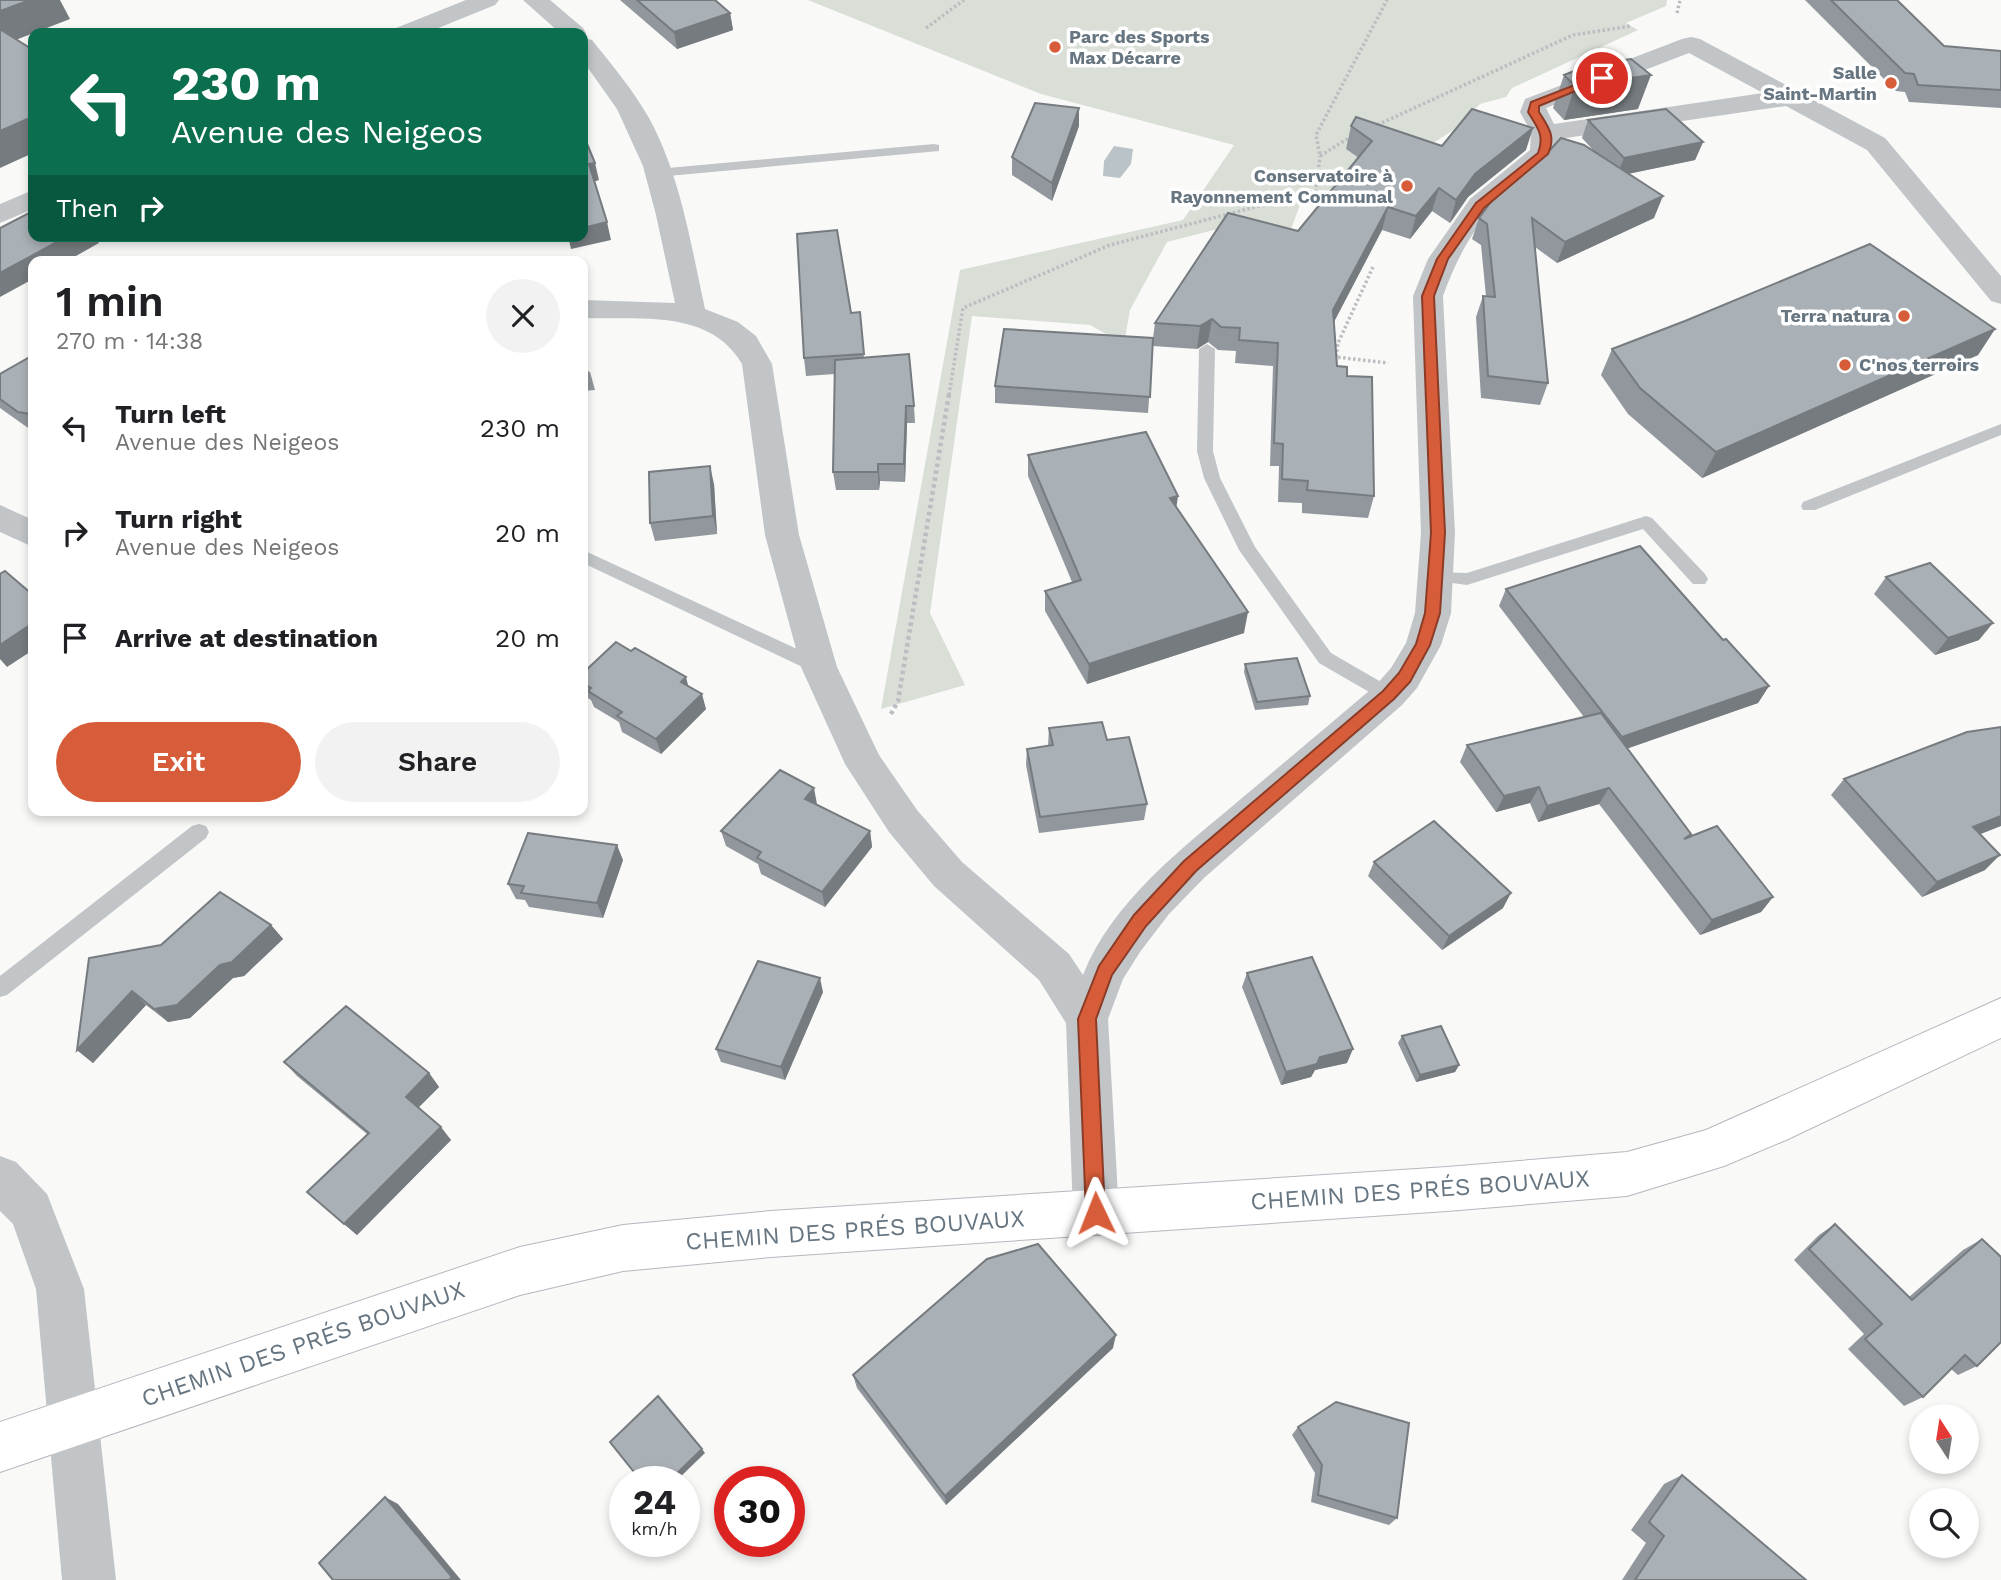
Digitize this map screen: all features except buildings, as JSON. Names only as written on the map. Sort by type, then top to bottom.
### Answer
[{"type":"street","points":[[417,28],[487,0]]},
{"type":"street","points":[[535,0],[568,28]]},
{"type":"street","points":[[1096,1213],[1087,1019],[1105,971],[1125,939],[1155,902],[1190,866],[1389,695],[1404,678],[1423,645],[1433,613],[1438,533],[1428,296],[1443,259],[1480,205],[1542,154],[1547,143],[1547,133],[1533,112],[1534,104],[1691,44],[1876,144],[2001,295]]},
{"type":"street","points":[[588,52],[635,118],[657,173],[692,315]]},
{"type":"street","points":[[1547,133],[1791,97]]},
{"type":"street","points":[[0,215],[28,201]]},
{"type":"street","points":[[588,309],[692,315],[718,322],[751,349],[757,364],[782,535],[819,667],[864,764],[903,821],[948,874],[1054,967],[1087,1019]]},
{"type":"street","points":[[0,517],[28,532]]},
{"type":"street","name":"CHEMIN DES PRÉS BOUVAUX","points":[[0,1447],[520,1271],[623,1248],[771,1234],[1447,1189],[1627,1174],[1708,1151],[2001,1017]]},
{"type":"street","points":[[0,1178],[31,1210],[60,1289],[89,1580]]},
{"type":"lane","points":[[657,173],[934,148]]},
{"type":"lane","points":[[1207,349],[1205,451],[1212,478],[1248,550],[1325,659],[1389,695]]},
{"type":"lane","points":[[1810,506],[2001,429]]},
{"type":"lane","points":[[1436,576],[1467,579],[1646,522],[1699,579]]},
{"type":"lane","points":[[588,558],[819,667]]},
{"type":"lane","points":[[0,988],[199,832]]},
{"type":"path","points":[[926,28],[964,0]]},
{"type":"path","points":[[864,764],[898,701],[963,308],[1110,246],[1316,191],[1320,156],[1316,135],[1387,0]]},
{"type":"path","points":[[1365,130],[1573,35],[1634,25]]},
{"type":"path","points":[[1320,156],[1353,136]]},
{"type":"path","points":[[1336,357],[1338,343],[1373,267]]},
{"type":"path","points":[[1326,356],[1431,369]]},
{"type":"shaded area","points":[[808,0],[1667,0],[1666,6],[1626,23],[1638,30],[1512,88],[1506,97],[1480,104],[1452,131],[1408,159],[1343,194],[1306,188],[1289,235],[1214,230],[1167,242],[1130,310],[1124,344],[1090,325],[972,316],[930,613],[965,685],[881,709],[960,270],[1183,220],[1234,145],[1041,94]]},
{"type":"shaded area","points":[[1114,146],[1133,149],[1131,164],[1120,178],[1103,176],[1104,161]]},
{"type":"place","name":"Parc des Sports Max Décarre","points":[[1055,47]]},
{"type":"place","name":"Salle Saint-Martin","points":[[1891,83]]},
{"type":"place","name":"Conservatoire à Rayonnement Communal","points":[[1407,186]]},
{"type":"place","name":"Terra natura","points":[[1904,316]]},
{"type":"place","name":"C'nos terroirs","points":[[1845,365]]},
{"type":"route","points":[[1096,1213],[1087,1019],[1105,971],[1140,920],[1190,866],[1389,695],[1404,678],[1423,645],[1433,613],[1438,533],[1428,296],[1443,259],[1480,205],[1542,154],[1547,143],[1547,133],[1533,112],[1534,104],[1602,78]]}]
